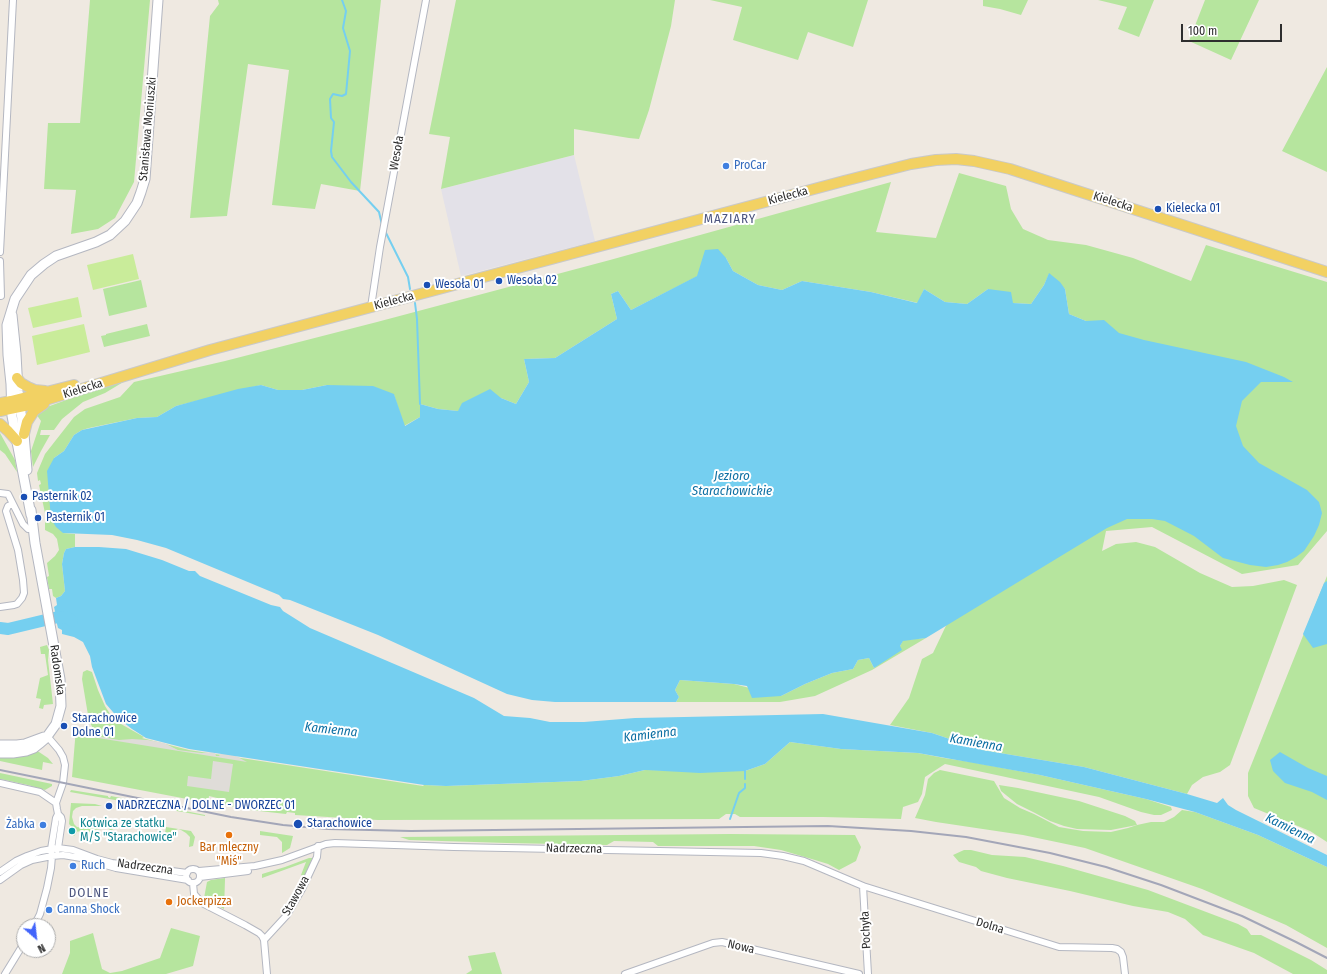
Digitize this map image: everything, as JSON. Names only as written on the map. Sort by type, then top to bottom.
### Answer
[{"type":"main road","name":"Kielecka","points":[[15,404],[49,391],[200,353],[887,170],[923,162],[956,159],[974,161],[1010,169],[1327,272]]},
{"type":"main road","name":"Kielecka","points":[[15,404],[68,393],[200,353]]},
{"type":"main road","points":[[17,378],[21,383],[34,390],[49,391]]},
{"type":"main road","points":[[24,434],[27,422],[34,410],[68,393]]},
{"type":"main road","points":[[0,403],[15,404]]},
{"type":"main road","points":[[0,411],[15,404]]},
{"type":"main road","points":[[0,424],[17,442]]},
{"type":"street","points":[[0,252],[13,0]]},
{"type":"street","name":"Stanisława Moniuszki","points":[[15,404],[8,355],[7,325],[15,299],[22,287],[31,275],[42,265],[61,253],[96,242],[110,235],[125,221],[137,203],[143,185],[145,172],[158,0]]},
{"type":"street","name":"Wesoła","points":[[371,307],[380,246],[426,0]]},
{"type":"street","points":[[0,261],[1,296]]},
{"type":"street","name":"Stanisława Moniuszki","points":[[12,312],[15,331],[17,378],[15,404]]},
{"type":"street","points":[[15,404],[24,434],[31,515]]},
{"type":"street","points":[[0,493],[8,494],[23,524],[28,529],[33,529],[12,416],[15,404]]},
{"type":"street","points":[[0,607],[14,605],[21,600],[24,593],[17,546],[6,511],[8,506],[13,504]]},
{"type":"street","name":"Radomska","points":[[0,753],[13,753],[30,750],[39,744],[53,729],[58,718],[62,699],[60,678],[33,529]]},
{"type":"street","points":[[0,744],[17,745],[47,736],[59,750],[64,761],[63,783],[56,803],[58,814],[61,816],[62,821],[58,848]]},
{"type":"street","points":[[0,783],[40,792],[56,803]]},
{"type":"street","points":[[38,918],[46,893],[56,818],[58,814]]},
{"type":"street","name":"Nadrzeczna","points":[[200,874],[223,875],[260,869],[318,846],[335,843],[762,853],[804,861],[863,886]]},
{"type":"street","name":"Stawowa","points":[[264,940],[287,914],[302,889],[317,857],[318,846]]},
{"type":"street","name":"Nadrzeczna","points":[[52,852],[58,848],[73,850],[112,863],[187,873]]},
{"type":"street","points":[[0,872],[8,865],[40,851],[52,852]]},
{"type":"street","points":[[0,880],[21,865],[52,852]]},
{"type":"street","name":"Nadrzeczna","points":[[52,852],[104,865],[190,881]]},
{"type":"street","points":[[190,881],[198,881],[200,874],[195,869],[192,869],[186,876],[190,881],[194,894],[198,900],[262,936],[264,940],[267,974]]},
{"type":"street","name":"Dolna","points":[[863,886],[1059,947],[1112,948],[1119,951],[1123,957],[1125,974]]},
{"type":"street","name":"Pochyła","points":[[863,886],[868,974]]},
{"type":"street","name":"Nowa","points":[[625,974],[713,943],[722,942],[859,974]]},
{"type":"street","points":[[5,974],[16,956]]},
{"type":"shaded area","points":[[574,155],[595,241],[461,276],[441,189]]},
{"type":"shaded area","points":[[92,737],[119,740],[148,740],[164,743],[178,750],[202,753],[215,752],[216,756],[219,756],[221,753],[234,755],[247,762]]},
{"type":"shaded area","points":[[213,761],[233,764],[229,792],[187,786],[188,776],[211,779]]},
{"type":"green space","points":[[90,0],[150,0],[134,182],[115,218],[98,229],[71,234],[76,190],[44,189],[48,123],[80,123]]},
{"type":"green space","points":[[218,0],[381,0],[360,191],[321,184],[315,209],[272,205],[289,70],[248,64],[227,216],[190,218],[210,16],[219,4]]},
{"type":"green space","points":[[456,0],[675,0],[671,26],[649,110],[639,139],[574,129],[574,155],[441,189],[450,137],[429,134]]},
{"type":"green space","points":[[710,0],[868,0],[853,47],[808,32],[798,60],[733,40],[742,7]]},
{"type":"green space","points":[[983,0],[1028,0],[1021,15],[983,6]]},
{"type":"green space","points":[[1098,0],[1154,0],[1139,37],[1118,29],[1127,7]]},
{"type":"green space","points":[[1205,0],[1259,0],[1231,60],[1189,41]]},
{"type":"green space","points":[[1327,67],[1327,172],[1282,151]]},
{"type":"green space","points":[[959,173],[1006,186],[1011,209],[1023,229],[1048,240],[1086,245],[1133,258],[1191,281],[1206,245],[1327,282],[1327,531],[1298,565],[1242,574],[1152,527],[1106,531],[1102,551],[1116,544],[1136,542],[1155,547],[1200,573],[1232,587],[1253,586],[1284,580],[1297,585],[1230,765],[1220,772],[1203,777],[1192,785],[1187,794],[1084,767],[982,750],[932,733],[890,725],[909,698],[922,659],[933,653],[1091,321],[1086,321],[1069,314],[1065,289],[1049,274],[1044,285],[1031,304],[1013,303],[988,289],[967,304],[945,302],[924,289],[918,303],[871,292],[802,281],[782,290],[758,285],[733,271],[726,258],[698,276],[631,310],[618,291],[611,294],[617,319],[555,358],[524,359],[529,382],[516,404],[501,398],[458,411],[438,409],[420,404],[420,417],[404,426],[394,395],[327,385],[302,390],[278,390],[261,385],[176,406],[157,417],[137,418],[82,430],[74,435],[64,451],[54,458],[63,533],[75,534],[75,547],[66,549],[64,553],[62,564],[65,591],[61,596],[56,598],[53,596],[52,589],[49,589],[47,563],[59,550],[57,539],[53,534],[45,530],[45,513],[39,485],[41,484],[40,480],[38,481],[37,473],[45,454],[74,417],[85,409],[120,397],[134,382],[225,361],[377,322],[610,260],[891,182],[876,232],[936,238]]},
{"type":"green space","points":[[133,254],[139,279],[93,290],[87,265]]},
{"type":"green space","points":[[141,280],[147,307],[109,316],[103,289]]},
{"type":"green space","points":[[78,297],[82,317],[33,328],[28,308]]},
{"type":"green space","points":[[84,324],[90,352],[37,365],[32,336]]},
{"type":"green space","points":[[147,324],[150,336],[104,347],[101,336]]},
{"type":"green space","points":[[135,375],[105,393],[83,402],[62,419],[54,430],[41,430],[40,435],[50,435],[33,467],[31,451],[41,421],[36,414],[47,407]]},
{"type":"green space","points":[[0,433],[15,460],[17,472],[5,454],[0,450]]},
{"type":"green space","points":[[1327,576],[1327,842],[1310,831],[1254,808],[1248,796],[1248,773]]},
{"type":"green space","points":[[926,638],[872,670],[815,696],[780,702],[676,702],[679,697],[675,690],[680,680],[734,684],[781,696],[832,673],[853,669],[858,660],[869,658],[874,668],[900,646],[903,640]]},
{"type":"green space","points":[[47,645],[49,650],[48,660],[53,704],[44,705],[43,709],[39,708],[41,699],[36,698],[40,678],[48,675],[45,654],[41,654],[40,647]]},
{"type":"green space","points":[[87,670],[92,672],[105,706],[112,717],[144,737],[142,738],[189,750],[423,786],[581,781],[619,776],[645,770],[745,771],[765,764],[790,742],[841,749],[918,753],[971,762],[1040,775],[1146,799],[1171,807],[1172,810],[1161,815],[1154,815],[1099,797],[945,764],[925,777],[922,794],[918,802],[903,807],[901,819],[740,817],[735,814],[726,814],[719,819],[378,820],[295,815],[295,813],[287,812],[286,814],[250,810],[250,808],[242,806],[242,809],[217,803],[217,798],[209,796],[208,803],[72,777],[76,728],[94,730],[89,721],[82,679],[83,672]]},
{"type":"green space","points":[[36,750],[48,758],[53,764],[43,762],[42,770],[0,761],[0,756]]},
{"type":"green space","points":[[940,770],[994,781],[1004,798],[1020,808],[1059,827],[1083,831],[1111,832],[1151,822],[1164,822],[1174,817],[1182,810],[1195,812],[1258,835],[1327,867],[1327,948],[1286,925],[1202,889],[1085,848],[1023,835],[915,818],[925,795],[928,779]]},
{"type":"green space","points":[[0,773],[52,784],[52,786],[45,790],[0,779]]},
{"type":"green space","points":[[999,785],[1079,801],[1125,816],[1135,821],[1137,825],[1111,830],[1077,829],[1064,826],[1050,821],[1017,804],[1001,791]]},
{"type":"green space","points":[[71,790],[108,796],[110,798],[111,796],[205,816],[70,792]]},
{"type":"green space","points":[[71,803],[95,804],[102,806],[82,806],[76,808],[73,811],[72,817],[74,824],[77,827],[84,828],[104,819],[110,822],[108,824],[113,829],[111,831],[107,827],[93,830],[83,836],[78,831],[74,836],[68,829],[73,833],[75,830],[69,824]]},
{"type":"green space","points":[[166,827],[191,831],[195,837],[193,846],[189,847],[190,837],[178,829],[172,832],[167,841],[164,840]]},
{"type":"green space","points":[[260,831],[293,836],[290,848],[282,853],[282,842],[277,837],[260,835]]},
{"type":"green space","points":[[730,834],[855,835],[861,847],[856,861],[839,870],[828,864],[781,850],[754,846],[658,846],[653,842],[614,841],[607,845],[507,843],[409,840],[400,837]]},
{"type":"green space","points":[[964,850],[971,850],[992,855],[1025,857],[1148,890],[1238,924],[1247,929],[1251,935],[1261,935],[1311,960],[1327,970],[1327,974],[1293,974],[1254,953],[1203,935],[1185,919],[1168,912],[1133,906],[981,871],[976,867],[959,862],[953,855]]},
{"type":"green space","points":[[309,858],[312,859],[305,877],[301,875],[306,862],[262,878],[262,874]]},
{"type":"green space","points":[[225,878],[224,909],[204,898],[207,882]]},
{"type":"green space","points":[[171,928],[200,936],[193,966],[166,974],[62,974],[70,953],[70,941],[93,933],[102,969],[110,973],[122,971],[160,958]]},
{"type":"green space","points":[[495,952],[502,974],[466,974],[472,970],[468,956]]},
{"type":"water","name":"Jezioro Starachowickie","points":[[718,249],[726,258],[733,271],[758,285],[782,290],[802,281],[871,292],[917,303],[924,289],[945,302],[967,304],[988,289],[1011,292],[1013,303],[1031,304],[1044,285],[1049,273],[1060,282],[1065,289],[1069,314],[1086,321],[1104,320],[1119,333],[1144,340],[1246,362],[1284,377],[1293,382],[1261,382],[1242,401],[1236,426],[1243,446],[1259,463],[1307,490],[1319,502],[1322,513],[1314,536],[1304,551],[1296,557],[1278,565],[1266,567],[1250,565],[1223,558],[1194,536],[1165,521],[1152,519],[1127,519],[1107,528],[926,638],[903,641],[900,646],[902,650],[874,668],[869,658],[858,660],[853,669],[832,673],[781,696],[752,698],[747,686],[680,680],[675,690],[679,697],[676,702],[555,702],[532,700],[507,694],[378,635],[290,600],[283,599],[279,595],[166,548],[112,535],[63,533],[56,527],[51,519],[47,471],[54,458],[64,451],[74,435],[82,430],[137,418],[157,417],[176,406],[238,389],[261,385],[278,390],[302,390],[327,385],[373,386],[394,394],[405,426],[420,417],[420,404],[438,409],[458,411],[462,403],[490,389],[501,398],[516,404],[529,382],[524,359],[555,358],[617,319],[611,294],[618,291],[631,310],[697,276],[705,250]]},
{"type":"water","points":[[75,547],[126,549],[162,560],[189,571],[195,571],[200,576],[271,605],[280,607],[283,611],[310,628],[474,698],[504,716],[530,718],[550,722],[584,722],[635,718],[823,714],[932,733],[982,750],[1084,767],[1217,803],[1223,798],[1228,805],[1236,810],[1327,855],[1327,867],[1258,835],[1195,812],[1146,799],[1040,775],[918,753],[841,749],[790,742],[765,764],[745,771],[700,773],[645,770],[619,776],[581,781],[446,786],[424,785],[189,749],[146,738],[119,719],[106,704],[92,667],[90,656],[83,642],[74,637],[62,634],[62,630],[58,628],[56,620],[58,617],[56,616],[54,607],[57,605],[56,598],[61,596],[65,591],[62,564],[64,553],[66,549]]},
{"type":"water","points":[[1327,581],[1327,644],[1313,648],[1303,634],[1324,583]]},
{"type":"water","points":[[1280,752],[1308,768],[1327,776],[1327,800],[1312,792],[1285,783],[1273,771],[1270,760]]},
{"type":"waterway","points":[[342,0],[346,11],[343,28],[350,51],[346,94],[342,96],[333,94],[330,99],[331,118],[334,122],[331,151],[332,157],[351,182],[379,212],[382,225]]},
{"type":"waterway","points":[[385,231],[408,277],[410,289]]},
{"type":"waterway","points":[[415,303],[417,319],[420,404]]},
{"type":"waterway","name":"Kamienna","points":[[0,628],[8,629],[58,617],[68,618],[72,621]]},
{"type":"waterway","points":[[745,771],[745,779]]},
{"type":"waterway","points":[[730,819],[739,793],[745,788],[745,784]]},
{"type":"railway","points":[[0,770],[231,817],[283,825],[328,829],[411,831],[828,826],[911,831],[966,837],[1050,853],[1106,867],[1161,885],[1242,916],[1327,958]]},
{"type":"place","name":"ProCar","points":[[726,166]]},
{"type":"place","name":"Kielecka 01","points":[[1158,209]]},
{"type":"place","name":"Wesoła 02","points":[[499,281]]},
{"type":"place","name":"Wesoła 01","points":[[427,285]]},
{"type":"place","name":"Pasternik 02","points":[[24,497]]},
{"type":"place","name":"Pasternik 01","points":[[38,518]]},
{"type":"place","name":"Starachowice Dolne 01","points":[[64,726]]},
{"type":"place","name":"NADRZECZNA / DOLNE - DWORZEC 01","points":[[109,806]]},
{"type":"place","name":"Starachowice","points":[[298,824]]},
{"type":"place","name":"Żabka","points":[[43,825]]},
{"type":"place","name":"Kotwica ze statku M/S \"Starachowice\"","points":[[72,831]]},
{"type":"place","name":"Bar mleczny \"Miś\"","points":[[229,835]]},
{"type":"place","name":"Ruch","points":[[73,866]]},
{"type":"place","name":"Jockerpizza","points":[[169,902]]},
{"type":"place","name":"Canna Shock","points":[[49,910]]},
{"type":"district","name":"MAZIARY","points":[[730,219]]},
{"type":"district","name":"DOLNE","points":[[89,893]]}]
